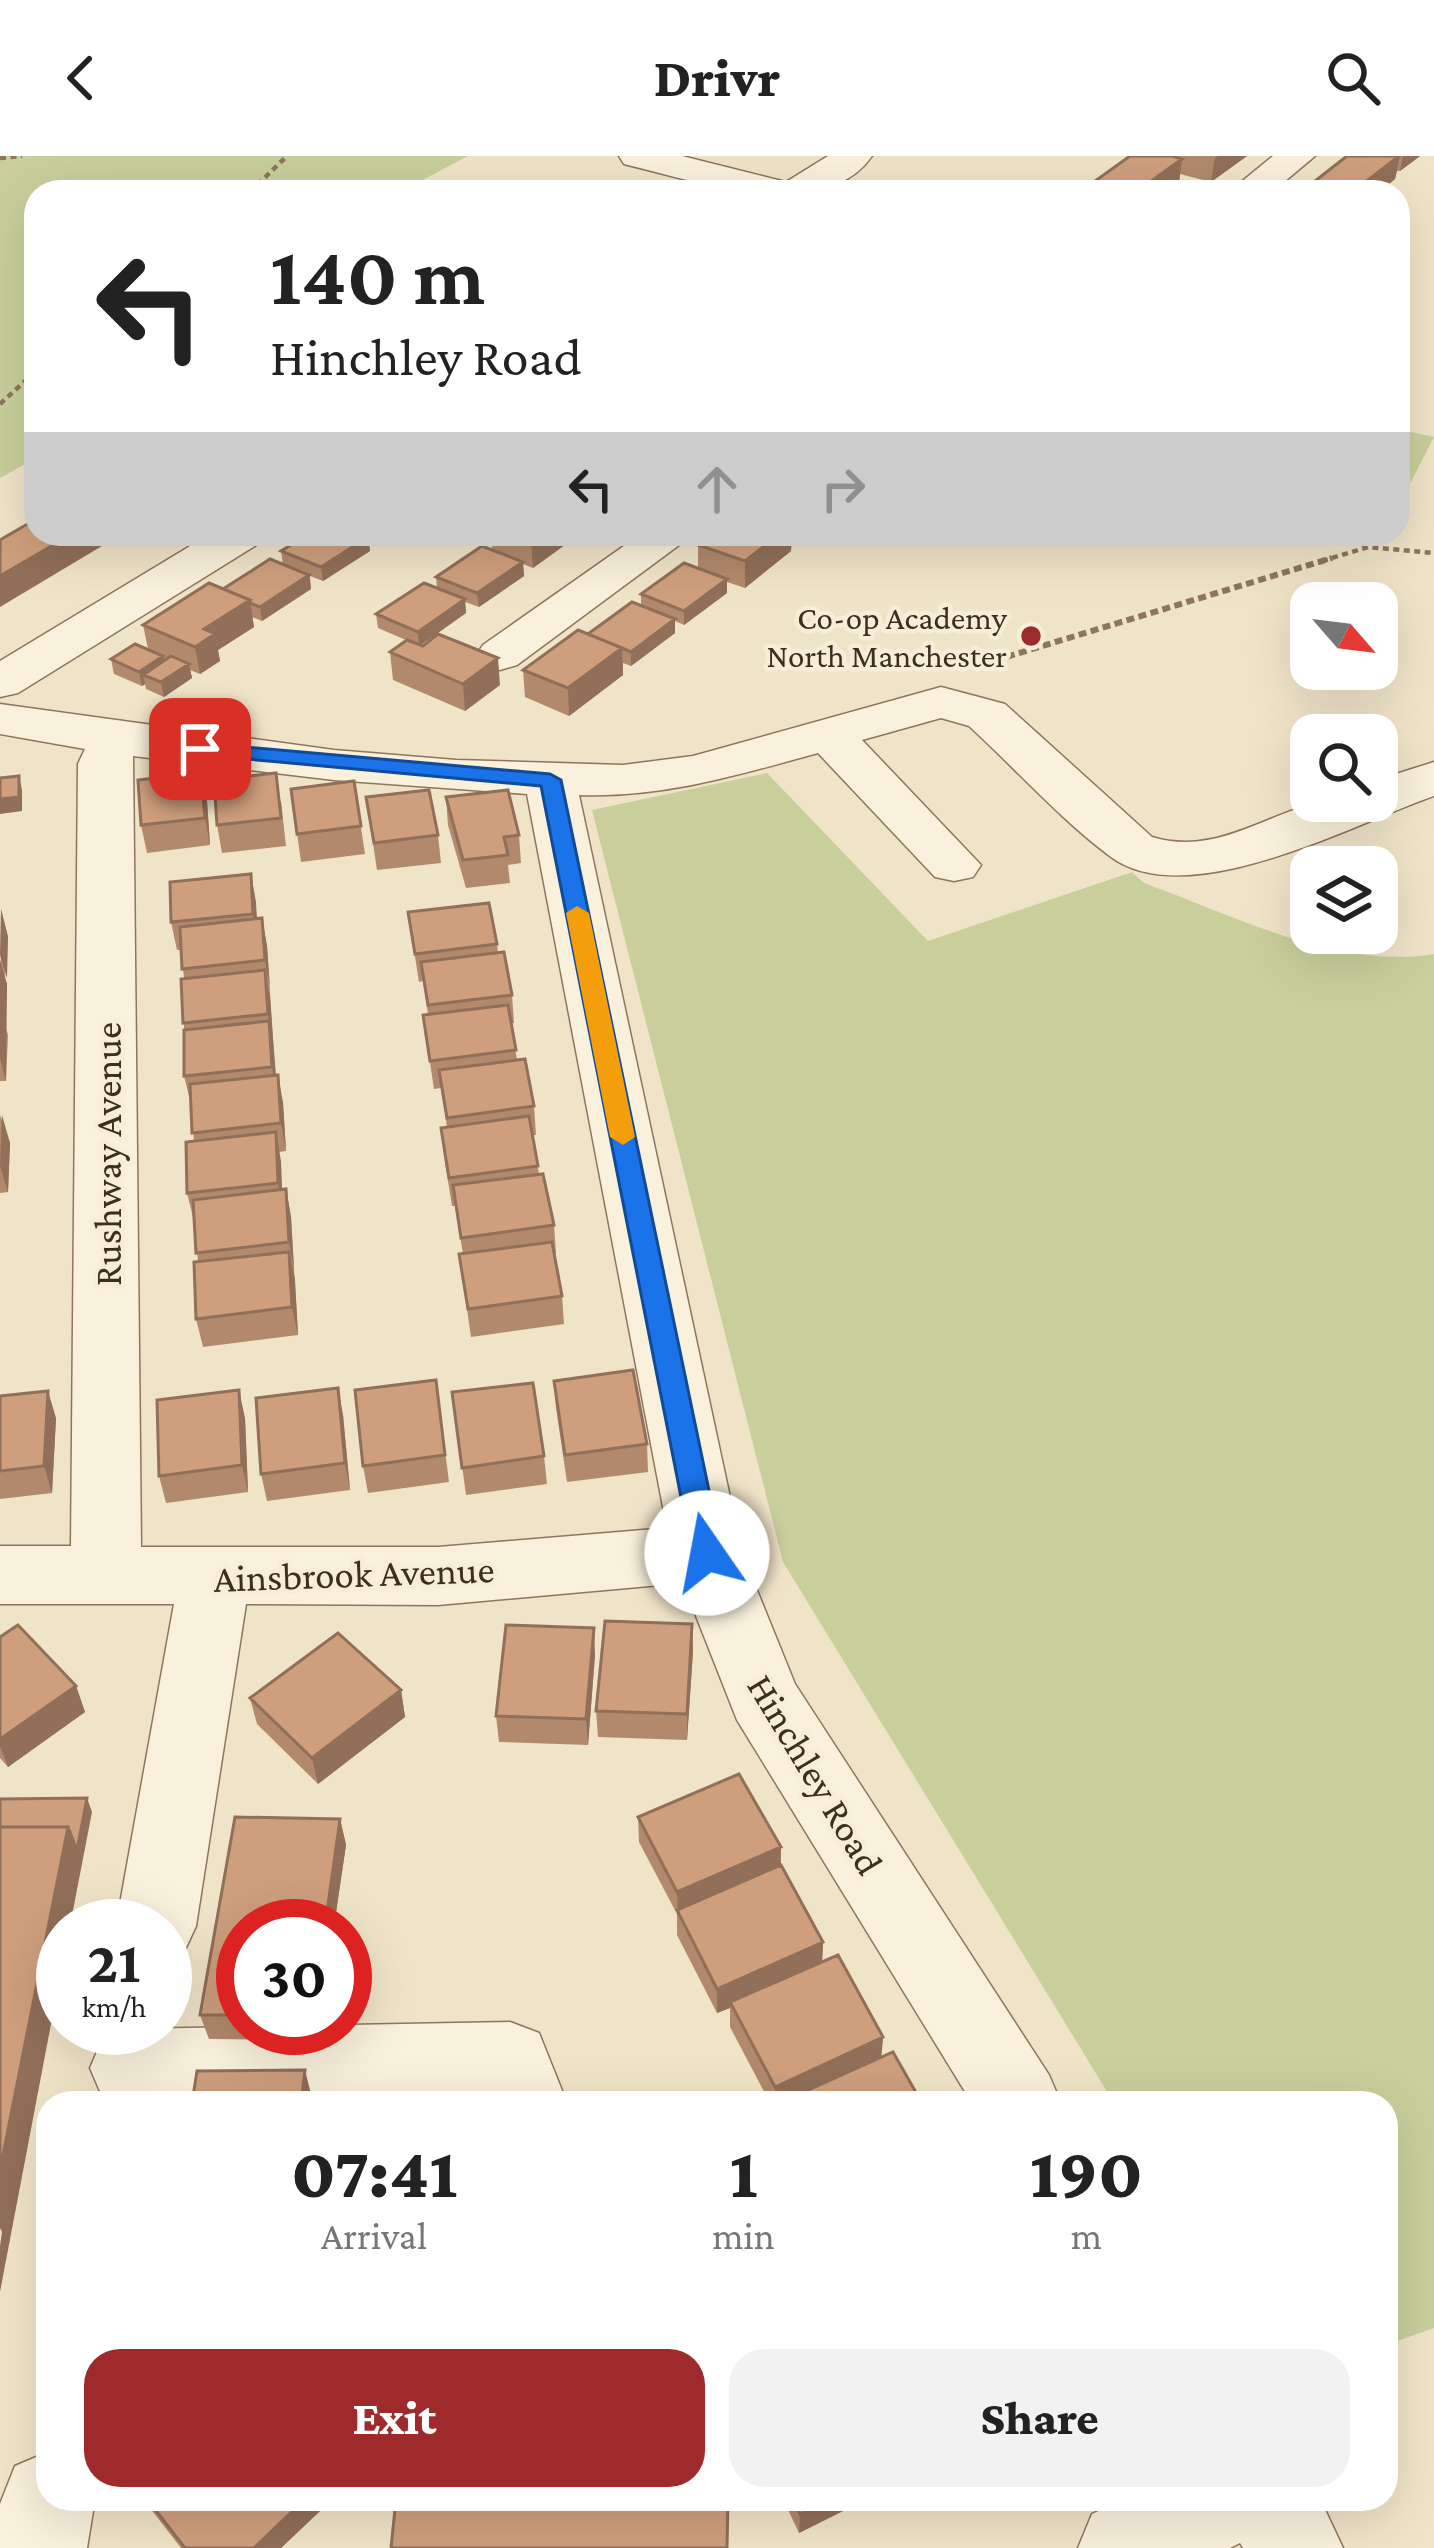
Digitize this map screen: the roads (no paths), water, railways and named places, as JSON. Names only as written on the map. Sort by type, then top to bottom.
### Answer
[{"type":"street","points":[[637,156],[718,165],[754,180]]},
{"type":"street","points":[[815,180],[854,156]]},
{"type":"street","points":[[1264,180],[1297,156]]},
{"type":"street","points":[[0,682],[222,546]]},
{"type":"street","points":[[500,655],[654,546]]},
{"type":"street","points":[[0,719],[115,740],[435,774],[623,781],[697,771],[927,702],[987,715],[1133,848],[1172,862],[1196,862],[1402,798]]},
{"type":"street","points":[[827,733],[954,865]]},
{"type":"street","name":"Rushway Avenue","points":[[106,1571],[104,764],[115,740]]},
{"type":"street","name":"Hinchley Road","points":[[550,780],[707,1553],[763,1698],[1011,2091]]},
{"type":"street","name":"Ainsbrook Avenue","points":[[0,1575],[106,1571],[214,1579],[437,1576],[707,1553]]},
{"type":"street","points":[[161,1899],[214,1579]]},
{"type":"street","points":[[132,2066],[510,2061],[521,2091]]},
{"type":"street","points":[[39,2548],[46,2511]]},
{"type":"street","points":[[1126,2548],[1204,2511]]},
{"type":"street","points":[[1274,2511],[1294,2548]]},
{"type":"place","name":"Co-op Academy North Manchester","points":[[1031,636]]}]
